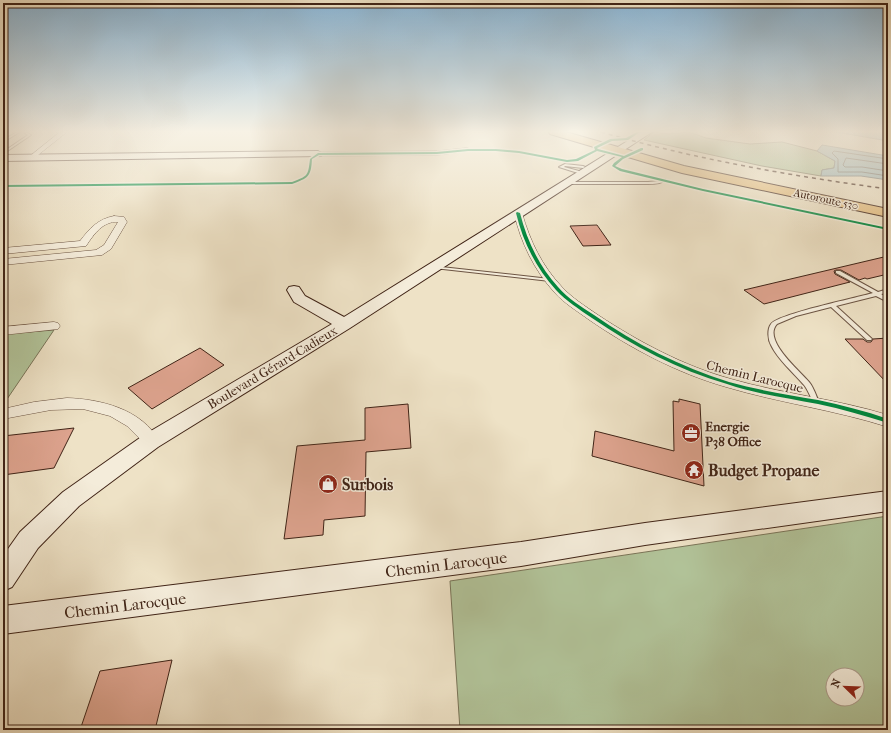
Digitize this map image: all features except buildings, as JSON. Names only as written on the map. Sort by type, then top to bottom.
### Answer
[{"type":"highway","name":"Autoroute 530","points":[[676,166],[888,213]]},
{"type":"highway","name":"Autoroute 530","points":[[698,166],[888,210]]},
{"type":"main road","name":"Boulevard Gérard-Cadieux","points":[[3,578],[29,540],[71,499],[151,441],[344,324],[564,183],[585,166]]},
{"type":"main road","name":"Boulevard Gérard-Cadieux","points":[[564,183],[580,176],[593,166]]},
{"type":"main road","points":[[294,290],[299,299],[344,324]]},
{"type":"main road","name":"Chemin Larocque","points":[[3,620],[521,554],[645,534],[888,501]]},
{"type":"street","name":"Chemin Larocque","points":[[518,213],[529,249],[554,286],[571,301],[611,330],[662,358],[702,375],[749,388],[865,413],[888,421]]},
{"type":"street","points":[[3,262],[99,253],[108,247],[123,222],[121,219],[115,218],[106,220],[96,226],[83,244]]},
{"type":"street","points":[[3,252],[83,244],[99,253]]},
{"type":"street","points":[[3,331],[54,326]]},
{"type":"street","points":[[3,414],[24,409],[72,403],[97,406],[115,412],[130,420],[151,441]]},
{"type":"lane","points":[[564,183],[648,183],[660,182],[664,180]]},
{"type":"lane","points":[[433,267],[550,280]]},
{"type":"lane","points":[[838,272],[888,300]]},
{"type":"lane","points":[[816,402],[808,384],[783,358],[773,344],[771,329],[775,323],[794,315],[888,291]]},
{"type":"lane","points":[[833,306],[869,339]]},
{"type":"green space","points":[[763,166],[834,166],[834,168],[822,170],[821,176]]},
{"type":"green space","points":[[54,330],[3,405],[3,334]]},
{"type":"green space","points":[[888,516],[888,730],[460,730],[450,581]]},
{"type":"water","points":[[834,166],[888,166],[888,180],[861,176],[821,176],[822,170],[834,168]]},
{"type":"railway","points":[[744,166],[888,189]]},
{"type":"cycle path","points":[[3,186],[292,183],[305,178],[310,171],[310,166]]},
{"type":"cycle path","points":[[613,166],[621,170],[703,190],[888,229]]},
{"type":"cycle path","points":[[518,213],[527,242],[536,260],[557,289],[569,300],[624,337],[685,368],[706,376],[750,389],[837,406],[888,421]]},
{"type":"place","name":"Energie P38 Office","points":[[691,433]]},
{"type":"place","name":"Budget Propane","points":[[694,470]]},
{"type":"place","name":"Surbois","points":[[328,484]]}]
